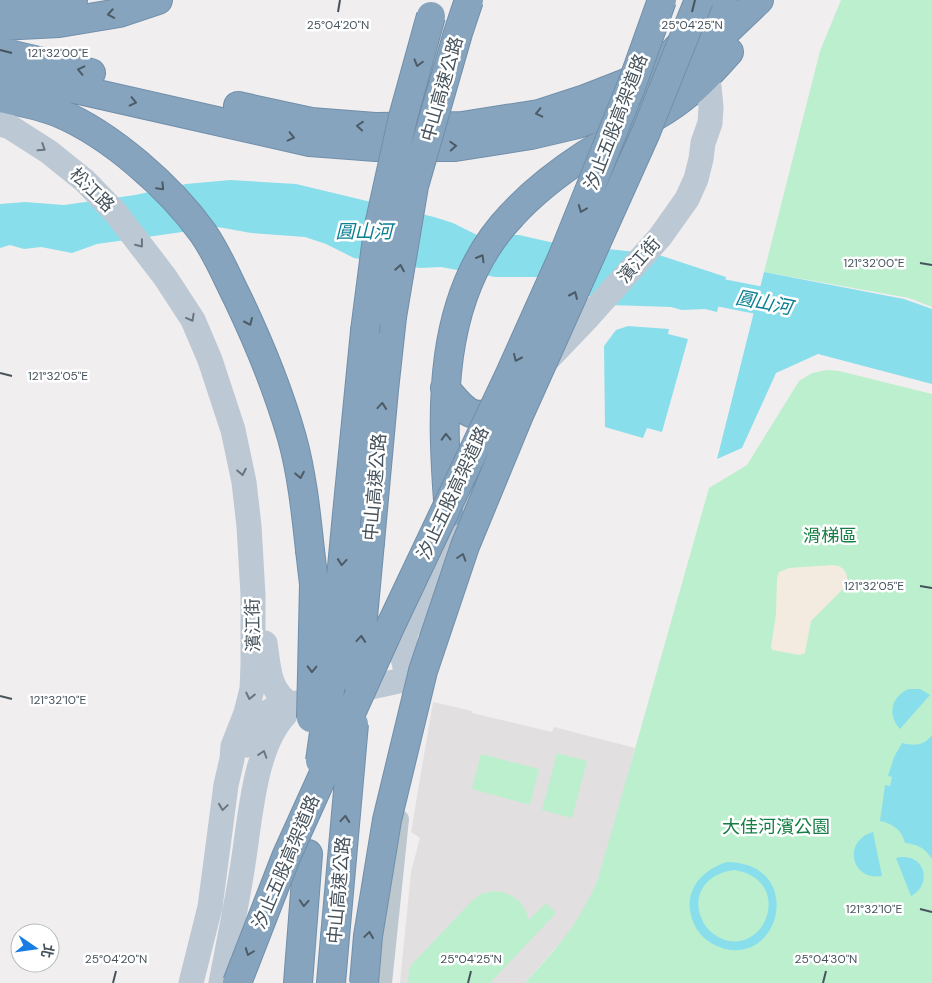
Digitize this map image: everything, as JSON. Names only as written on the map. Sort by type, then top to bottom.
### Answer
[{"type":"highway","points":[[0,7],[54,4],[73,0]]},
{"type":"highway","points":[[0,26],[59,23],[119,13],[158,0]]},
{"type":"highway","name":"中山高速公路","points":[[331,983],[392,316],[414,186],[469,0]]},
{"type":"highway","name":"汐止五股高架道路","points":[[237,983],[286,856],[390,627],[509,376],[562,258],[632,84],[662,0]]},
{"type":"highway","points":[[0,72],[310,142],[376,147],[455,147],[531,135],[578,124],[648,98],[696,60],[758,2]]},
{"type":"highway","points":[[450,520],[445,388],[452,331],[473,272],[487,248],[511,215],[541,187],[586,155],[686,95],[733,48],[758,2]]},
{"type":"highway","points":[[0,52],[311,122],[374,127],[462,126],[539,114],[626,83],[665,61],[699,3]]},
{"type":"highway","name":"汐止五股高架道路","points":[[364,983],[368,936],[387,820],[423,671],[465,546],[519,415],[642,141],[699,3]]},
{"type":"highway","name":"中山高速公路","points":[[298,983],[308,854],[331,683],[365,330],[378,230],[403,117],[434,8]]},
{"type":"highway","points":[[0,98],[58,113],[85,126],[126,153],[180,206],[203,234],[220,262],[271,372],[290,431],[305,502],[314,584],[308,854]]},
{"type":"highway","points":[[445,388],[464,410],[472,414],[480,416],[491,414],[504,408]]},
{"type":"main road","name":"濱江街","points":[[408,679],[402,654],[406,630],[430,518],[447,478],[497,420],[504,408],[536,368],[547,361],[660,237],[687,198],[696,179],[703,143],[710,123],[711,107],[702,94]]},
{"type":"main road","name":"松江路","points":[[0,124],[10,127],[49,152],[85,181],[115,212],[165,277]]},
{"type":"main road","name":"濱江街","points":[[165,277],[193,320],[210,360],[233,430],[244,482],[253,595],[252,689],[246,713],[233,746],[226,784],[210,907],[191,983]]},
{"type":"main road","name":"濱江街","points":[[408,679],[422,654],[450,520],[471,478],[538,381],[547,361]]},
{"type":"main road","points":[[253,595],[263,629],[270,676],[275,691],[284,700],[292,704]]},
{"type":"main road","points":[[232,759],[245,748],[257,725],[266,713],[278,706],[408,679]]},
{"type":"main road","points":[[221,983],[262,754],[276,724],[292,704]]},
{"type":"street","points":[[384,983],[409,717],[408,679]]},
{"type":"shaded area","points":[[433,702],[552,732],[554,727],[635,748],[606,858],[592,894],[567,935],[525,983],[400,983],[411,872],[420,838],[411,832]]},
{"type":"green space","points":[[841,0],[932,0],[932,307],[909,298],[764,272],[820,51]]},
{"type":"green space","name":"大佳河濱公園","points":[[827,370],[839,371],[932,394],[932,983],[525,983],[566,935],[591,895],[598,879],[709,488],[747,465],[799,381],[812,373]]},
{"type":"green space","points":[[557,753],[587,761],[572,818],[542,810]]},
{"type":"green space","points":[[481,754],[539,769],[530,805],[472,789]]},
{"type":"green space","points":[[494,891],[517,899],[527,913],[529,920],[546,903],[556,913],[490,983],[408,983],[409,970],[412,964],[473,900],[481,894]]},
{"type":"sand","points":[[832,565],[843,568],[847,577],[847,585],[811,621],[805,653],[800,655],[772,650],[779,572],[789,568]]},
{"type":"water","name":"圓山河","points":[[230,180],[296,184],[434,217],[453,223],[477,235],[519,235],[559,244],[656,254],[726,277],[717,312],[705,309],[682,310],[671,307],[610,305],[545,277],[495,277],[441,267],[420,268],[354,258],[326,244],[305,237],[251,233],[218,227],[97,244],[72,253],[41,247],[24,249],[10,245],[0,248],[0,204],[25,202],[64,205],[135,195],[186,184]]},
{"type":"water","name":"圓山河","points":[[764,272],[904,299],[932,309],[932,384],[818,354],[776,373],[742,448],[717,459]]},
{"type":"water","points":[[628,326],[669,329],[668,334],[688,339],[662,432],[647,428],[643,438],[605,427],[604,346],[616,330]]},
{"type":"water","points":[[909,689],[920,689],[930,695],[900,729],[893,718],[893,706],[898,696]]},
{"type":"water","points":[[932,735],[932,859],[920,847],[905,843],[902,834],[896,828],[889,823],[880,821],[885,785],[890,786],[892,777],[888,776],[894,757],[902,743],[919,744],[929,739]]},
{"type":"water","points":[[873,832],[882,876],[871,876],[863,872],[857,867],[854,859],[857,843],[863,837]]},
{"type":"water","points":[[901,857],[916,861],[921,866],[923,872],[922,885],[911,896],[896,858]]},
{"type":"water","points":[[727,862],[751,867],[767,878],[775,894],[776,911],[771,928],[760,941],[745,949],[725,949],[711,943],[697,930],[691,915],[691,895],[694,886],[700,878],[717,866]],"holes":[[[735,870],[754,877],[765,888],[769,902],[767,917],[760,929],[749,938],[734,941],[718,937],[712,933],[704,923],[699,908],[699,899],[705,884],[718,875]]]},
{"type":"waterway","name":"圓山河","points":[[686,286],[793,307]]},
{"type":"park label","name":"滑梯區","points":[[830,536]]}]
